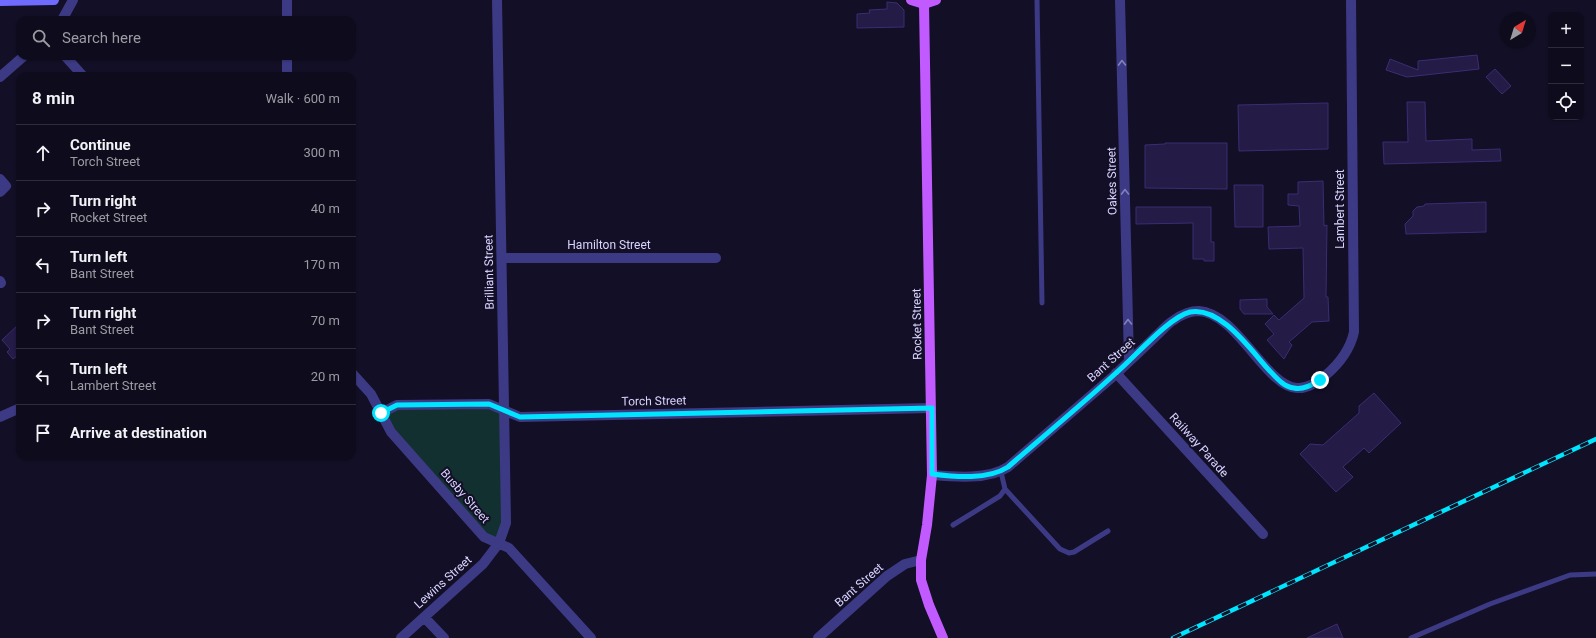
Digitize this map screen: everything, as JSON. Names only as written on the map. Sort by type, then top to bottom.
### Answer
[{"type":"main road","points":[[912,0],[924,4],[936,0]]},
{"type":"main road","name":"Rocket Street","points":[[924,4],[932,474],[927,525],[921,560],[921,580],[929,605],[943,638]]},
{"type":"street","points":[[0,1],[54,0]]},
{"type":"street","points":[[64,16],[73,0]]},
{"type":"street","points":[[287,0],[287,16]]},
{"type":"street","name":"Brilliant Street","points":[[497,0],[507,512],[506,523],[500,543]]},
{"type":"street","name":"Oakes Street","points":[[1120,0],[1129,361]]},
{"type":"street","name":"Lambert Street","points":[[1295,388],[1310,386],[1328,373],[1349,349],[1354,332],[1351,0]]},
{"type":"street","points":[[0,76],[19,60]]},
{"type":"street","points":[[69,60],[80,72]]},
{"type":"street","points":[[287,60],[288,72]]},
{"type":"street","points":[[0,179],[6,186],[0,192]]},
{"type":"street","name":"Hamilton Street","points":[[502,258],[716,258]]},
{"type":"street","name":"Bant Street","points":[[1001,472],[1116,373],[1173,320],[1183,315],[1199,311],[1209,313],[1222,321],[1275,376],[1289,387],[1295,388]]},
{"type":"street","name":"Railway Parade","points":[[1116,373],[1263,534]]},
{"type":"street","name":"Busby Street","points":[[356,377],[371,394],[391,432],[484,537],[509,548],[591,638]]},
{"type":"street","name":"Torch Street","points":[[381,413],[397,405],[489,404],[520,417],[932,408]]},
{"type":"street","points":[[0,417],[16,410]]},
{"type":"street","points":[[932,474],[968,477],[1001,472]]},
{"type":"street","name":"Lewins Street","points":[[401,638],[483,564],[500,543]]},
{"type":"street","name":"Bant Street","points":[[818,638],[887,576],[905,564],[921,560]]},
{"type":"street","points":[[424,617],[444,638]]},
{"type":"lane","points":[[1037,0],[1042,303]]},
{"type":"lane","points":[[1001,472],[1005,490],[1060,549],[1074,552],[1108,531]]},
{"type":"lane","points":[[953,525],[1000,496],[1005,490]]},
{"type":"lane","points":[[1411,638],[1490,604],[1570,575],[1596,574]]},
{"type":"green space","points":[[489,404],[504,411],[507,512],[499,543],[484,537],[381,413],[397,405]]},
{"type":"building","points":[[887,2],[897,3],[904,10],[904,27],[857,28],[857,14],[870,13],[869,10],[887,9]]},
{"type":"building","points":[[1477,55],[1479,69],[1407,77],[1386,70],[1390,59],[1418,70],[1418,61]]},
{"type":"building","points":[[1495,69],[1511,86],[1502,94],[1486,77]]},
{"type":"building","points":[[1407,102],[1425,102],[1426,141],[1472,139],[1472,150],[1500,149],[1501,161],[1384,164],[1383,142],[1408,142]]},
{"type":"building","points":[[1328,103],[1328,149],[1239,151],[1238,105]]},
{"type":"building","points":[[1165,143],[1227,143],[1227,189],[1145,188],[1145,145]]},
{"type":"building","points":[[1323,181],[1324,226],[1327,225],[1326,297],[1328,297],[1329,321],[1312,322],[1289,342],[1292,345],[1284,359],[1267,340],[1274,334],[1265,324],[1274,315],[1279,320],[1304,298],[1303,248],[1269,249],[1268,227],[1300,226],[1299,206],[1288,205],[1288,194],[1298,194],[1298,182]]},
{"type":"building","points":[[1234,185],[1263,185],[1263,227],[1235,227]]},
{"type":"building","points":[[1486,202],[1486,232],[1406,234],[1405,224],[1413,216],[1413,211],[1417,207],[1424,206],[1425,204]]},
{"type":"building","points":[[1136,207],[1211,207],[1211,242],[1214,242],[1214,261],[1193,259],[1193,223],[1136,224]]},
{"type":"building","points":[[1267,299],[1267,307],[1273,314],[1244,314],[1240,309],[1240,300]]},
{"type":"building","points":[[16,327],[16,357],[13,359],[7,352],[10,349],[2,340]]},
{"type":"building","points":[[1374,393],[1401,423],[1369,453],[1364,448],[1343,467],[1353,477],[1336,492],[1300,454],[1310,444],[1323,445],[1359,413],[1359,406]]},
{"type":"building","points":[[1337,624],[1343,638],[1307,638]]},
{"type":"railway","points":[[1173,638],[1596,439]]},
{"type":"route","points":[[381,413],[397,405],[489,404],[520,417],[932,408],[932,474],[968,477],[1001,472],[1008,467],[1116,373],[1173,320],[1191,312],[1199,311],[1216,316],[1231,329],[1282,383],[1289,387],[1300,388],[1310,386],[1320,380]]}]
